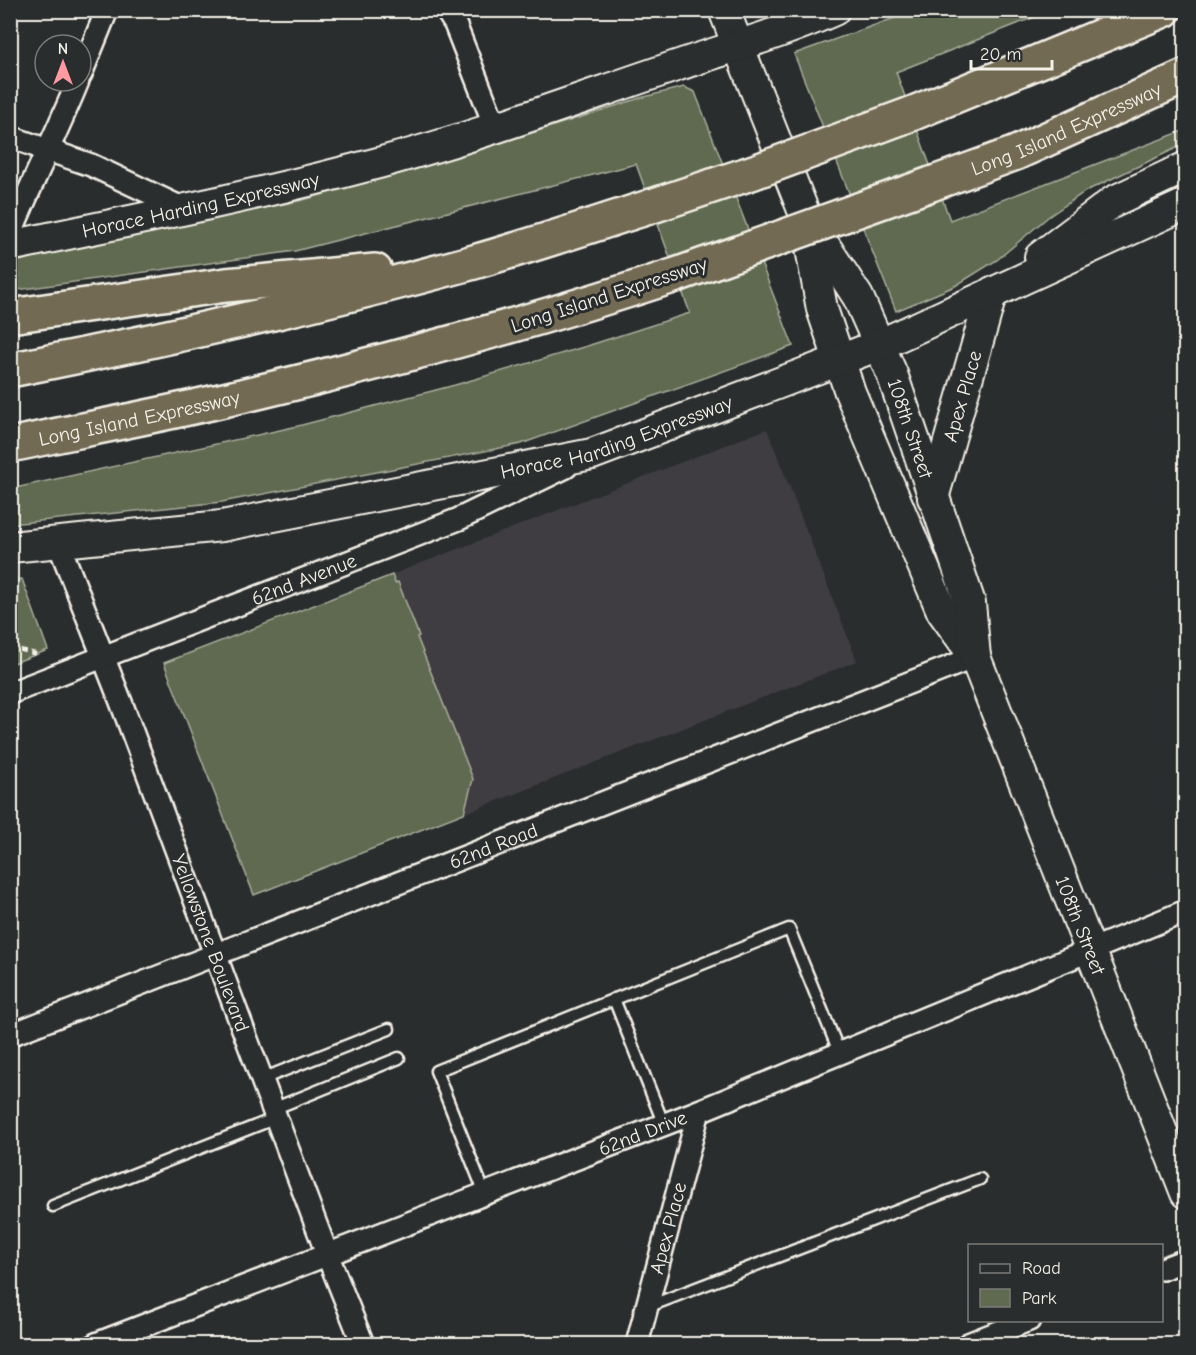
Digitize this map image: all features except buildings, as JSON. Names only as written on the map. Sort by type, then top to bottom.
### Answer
[{"type":"highway","points":[[10,370],[192,333],[476,262],[754,172],[911,114],[1164,10]]},
{"type":"highway","name":"Long Island Expressway","points":[[10,445],[210,404],[407,355],[592,303],[1016,153],[1185,76]]},
{"type":"highway","points":[[1016,153],[1185,99]]},
{"type":"highway","points":[[10,316],[226,285],[476,262]]},
{"type":"main road","name":"108th Street","points":[[724,10],[805,215],[822,309],[850,392],[942,611],[975,657],[1185,1193]]},
{"type":"main road","name":"Horace Harding Expressway","points":[[10,246],[184,209],[383,162],[496,129],[800,25],[834,10]]},
{"type":"main road","points":[[992,292],[1114,201],[1185,167]]},
{"type":"main road","name":"Horace Harding Expressway","points":[[10,547],[222,526],[592,454],[879,345],[1185,204]]},
{"type":"main road","name":"108th Street","points":[[805,215],[858,297],[892,374],[970,603],[975,657]]},
{"type":"main road","name":"Apex Place","points":[[933,498],[992,292]]},
{"type":"street","points":[[93,44],[107,10]]},
{"type":"street","points":[[446,10],[455,24],[496,129]]},
{"type":"street","points":[[10,235],[73,93]]},
{"type":"street","points":[[10,137],[91,165],[184,209]]},
{"type":"street","name":"62nd Avenue","points":[[10,693],[459,519],[592,454]]},
{"type":"street","name":"Yellowstone Boulevard","points":[[58,542],[363,1344]]},
{"type":"street","name":"62nd Road","points":[[10,1035],[975,657]]},
{"type":"street","name":"62nd Drive","points":[[96,1344],[699,1112],[1185,911]]},
{"type":"street","name":"Apex Place","points":[[636,1344],[699,1112]]},
{"type":"street","points":[[1163,1268],[1185,1260]]},
{"type":"street","points":[[968,1344],[1024,1322]]},
{"type":"lane","points":[[485,1194],[436,1071],[789,929],[840,1054]]},
{"type":"lane","points":[[614,999],[663,1125]]},
{"type":"lane","points":[[262,1079],[388,1029]]},
{"type":"lane","points":[[53,1206],[275,1113],[399,1058]]},
{"type":"lane","points":[[646,1307],[980,1179]]},
{"type":"path","points":[[10,646],[36,654]]},
{"type":"shaded area","points":[[767,429],[857,661],[254,895],[164,663]]},
{"type":"green space","points":[[914,11],[1050,11],[896,72],[950,220],[1185,130],[1185,144],[1086,191],[1048,217],[997,260],[955,286],[896,311],[794,54]]},
{"type":"green space","points":[[684,87],[695,92],[793,346],[521,444],[222,502],[11,524],[10,489],[298,426],[455,385],[690,313],[636,164],[295,251],[10,291],[11,263],[303,200],[470,153],[640,98]]},
{"type":"green space","points":[[392,575],[395,583],[398,582],[419,636],[417,637],[473,779],[464,813],[254,895],[164,663]]},
{"type":"green space","points":[[22,579],[48,650],[11,664],[11,580]]}]
